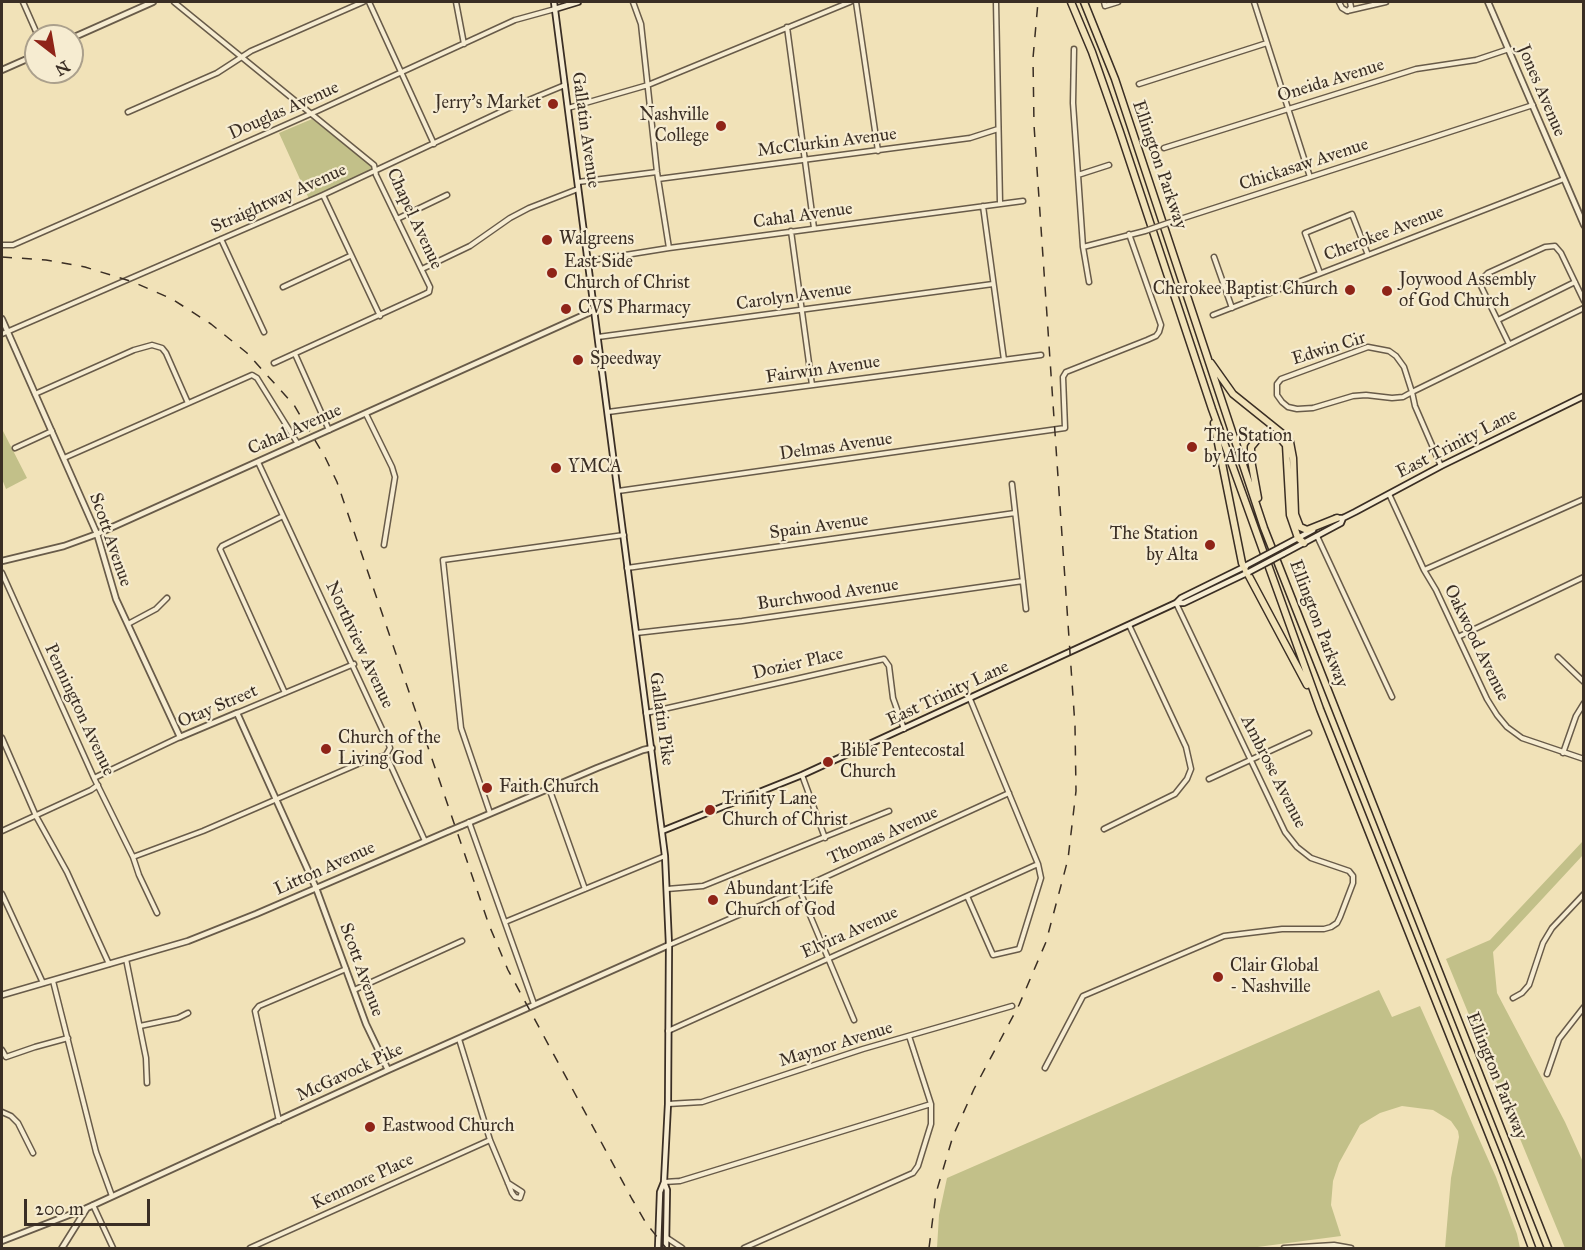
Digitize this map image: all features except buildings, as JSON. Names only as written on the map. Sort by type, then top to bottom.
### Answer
[{"type":"highway","name":"Ellington Parkway","points":[[1071,2],[1117,122],[1212,409],[1320,710],[1501,1165],[1530,1248]]},
{"type":"highway","name":"Ellington Parkway","points":[[1084,2],[1115,79],[1264,528],[1548,1248]]},
{"type":"highway","points":[[1206,356],[1233,394],[1290,442],[1293,458],[1295,514],[1302,539]]},
{"type":"highway","points":[[1212,409],[1247,570],[1320,710]]},
{"type":"highway","points":[[1264,528],[1252,470],[1251,447],[1261,435],[1268,433],[1280,438],[1286,445],[1290,515],[1302,539]]},
{"type":"highway","points":[[1300,527],[1307,530],[1340,518]]},
{"type":"highway","points":[[1514,1161],[1553,1248]]},
{"type":"street","points":[[23,2],[33,24]]},
{"type":"street","points":[[84,33],[152,2]]},
{"type":"street","name":"Chapel Avenue","points":[[174,2],[374,165],[430,287],[429,291],[380,315]]},
{"type":"street","points":[[128,112],[217,73],[242,57],[363,2]]},
{"type":"street","points":[[369,2],[434,144]]},
{"type":"street","points":[[456,2],[464,44]]},
{"type":"street","name":"Gallatin Avenue","points":[[554,2],[588,261]]},
{"type":"street","name":"Douglas Avenue","points":[[2,245],[13,245],[313,113],[515,20],[578,2]]},
{"type":"street","points":[[633,2],[641,24],[657,172],[669,248]]},
{"type":"street","points":[[568,108],[648,85],[850,2]]},
{"type":"street","points":[[856,2],[878,151]]},
{"type":"street","points":[[996,2],[1000,203]]},
{"type":"street","points":[[1104,4],[1118,2]]},
{"type":"street","points":[[1254,2],[1310,177]]},
{"type":"street","points":[[1339,2],[1347,11],[1386,2]]},
{"type":"street","points":[[1347,11],[1351,7],[1350,2]]},
{"type":"street","name":"Jones Avenue","points":[[1488,2],[1584,225]]},
{"type":"street","points":[[787,27],[814,228]]},
{"type":"street","points":[[1139,84],[1268,44]]},
{"type":"street","points":[[1074,49],[1073,102],[1083,247],[1089,282]]},
{"type":"street","name":"Oneida Avenue","points":[[1164,148],[1416,69],[1476,60],[1509,49]]},
{"type":"street","points":[[2,70],[24,60]]},
{"type":"street","name":"Straightway Avenue","points":[[4,333],[323,195],[507,109],[565,85]]},
{"type":"street","name":"Chickasaw Avenue","points":[[1083,247],[1146,231],[1533,105]]},
{"type":"street","name":"McClurkin Avenue","points":[[658,179],[970,138],[998,129]]},
{"type":"street","points":[[1078,175],[1108,165]]},
{"type":"street","points":[[578,182],[657,172]]},
{"type":"street","name":"Cherokee Avenue","points":[[1213,315],[1564,179]]},
{"type":"street","points":[[422,269],[470,246],[510,218],[529,208],[579,189]]},
{"type":"street","points":[[274,363],[380,315],[323,195]]},
{"type":"street","points":[[397,219],[447,195]]},
{"type":"street","name":"Cahal Avenue","points":[[588,261],[791,231],[1023,201]]},
{"type":"street","points":[[983,206],[1004,360]]},
{"type":"street","points":[[1320,273],[1305,232],[1352,214],[1368,255]]},
{"type":"street","points":[[791,231],[812,385]]},
{"type":"street","name":"Delmas Avenue","points":[[618,491],[1065,428],[1062,377],[1066,372],[1148,340],[1159,332],[1161,325],[1129,234]]},
{"type":"street","points":[[221,239],[264,332]]},
{"type":"street","points":[[1509,344],[1480,284],[1488,273],[1551,245],[1559,250],[1584,301]]},
{"type":"street","points":[[282,287],[350,256]]},
{"type":"street","points":[[1214,257],[1232,308]]},
{"type":"street","name":"Gallatin Pike","points":[[588,261],[665,856],[669,945],[668,1104],[664,1182],[660,1192],[658,1248]]},
{"type":"street","points":[[1497,320],[1575,282]]},
{"type":"street","name":"Carolyn Avenue","points":[[598,337],[993,284]]},
{"type":"street","points":[[1441,466],[1415,406],[1412,393],[1584,308]]},
{"type":"street","name":"Cahal Avenue","points":[[2,561],[64,546],[97,534],[595,310]]},
{"type":"street","name":"Scott Avenue","points":[[2,319],[4,333],[64,458],[97,534],[112,586],[180,737]]},
{"type":"street","points":[[35,394],[134,350],[152,345],[162,348],[166,353],[188,403]]},
{"type":"street","name":"Edwin Cir","points":[[1368,347],[1389,351],[1396,356],[1404,367],[1412,393],[1392,398],[1353,396],[1313,408],[1297,409],[1288,407],[1282,402],[1276,391],[1281,379],[1368,347]]},
{"type":"street","points":[[295,354],[329,430]]},
{"type":"street","name":"Fairwin Avenue","points":[[608,412],[1041,355]]},
{"type":"street","points":[[64,458],[252,375],[257,378],[298,444]]},
{"type":"street","name":"East Trinity Lane","points":[[1247,570],[1281,547],[1302,539],[1441,466],[1584,396]]},
{"type":"street","points":[[366,414],[395,477],[384,545]]},
{"type":"street","points":[[15,448],[52,431]]},
{"type":"street","name":"Northview Avenue","points":[[258,462],[354,664],[388,742],[390,748],[386,755],[425,841]]},
{"type":"street","points":[[1012,484],[1026,609]]},
{"type":"street","name":"Oakwood Avenue","points":[[1389,494],[1487,699],[1507,727],[1528,741],[1584,759]]},
{"type":"street","points":[[1424,570],[1584,499]]},
{"type":"street","name":"Spain Avenue","points":[[627,568],[1015,513]]},
{"type":"street","points":[[283,516],[220,549],[285,693]]},
{"type":"street","name":"East Trinity Lane","points":[[662,831],[801,775],[1176,603],[1184,603],[1283,554],[1302,539],[1317,536],[1341,523],[1340,518]]},
{"type":"street","points":[[490,813],[460,722],[443,560],[624,535]]},
{"type":"street","points":[[1317,536],[1392,697]]},
{"type":"street","name":"Pennington Avenue","points":[[2,573],[94,778],[133,857],[156,912]]},
{"type":"street","points":[[1458,637],[1584,577]]},
{"type":"street","name":"Burchwood Avenue","points":[[636,633],[742,621],[1023,581]]},
{"type":"street","points":[[128,624],[156,609],[167,598]]},
{"type":"street","name":"Ambrose Avenue","points":[[1045,1068],[1083,996],[1224,936],[1282,928],[1324,929],[1337,923],[1341,917],[1353,883],[1353,876],[1349,871],[1311,858],[1297,847],[1277,817],[1176,603]]},
{"type":"street","points":[[1104,828],[1175,794],[1188,779],[1191,769],[1186,747],[1129,625]]},
{"type":"street","points":[[1558,657],[1584,682]]},
{"type":"street","name":"Dozier Place","points":[[646,713],[884,659],[889,666],[893,698],[904,729]]},
{"type":"street","name":"Otay Street","points":[[94,778],[180,737],[354,664]]},
{"type":"street","points":[[968,896],[993,955],[1019,949],[1041,878],[1038,864],[970,699]]},
{"type":"street","points":[[1563,753],[1576,716],[1584,703]]},
{"type":"street","name":"Scott Avenue","points":[[237,713],[316,888],[366,1024],[388,1070]]},
{"type":"street","points":[[1209,779],[1309,733]]},
{"type":"street","points":[[2,738],[36,816],[67,872],[109,964]]},
{"type":"street","name":"Litton Avenue","points":[[2,995],[188,941],[549,788],[652,748]]},
{"type":"street","points":[[133,857],[277,800],[358,764],[386,755]]},
{"type":"street","points":[[801,775],[825,838]]},
{"type":"street","points":[[2,831],[98,785]]},
{"type":"street","points":[[549,788],[585,889]]},
{"type":"street","name":"Thomas Avenue","points":[[669,945],[1009,794]]},
{"type":"street","points":[[667,889],[704,886],[889,811]]},
{"type":"street","points":[[469,822],[534,1004]]},
{"type":"street","points":[[505,922],[665,856]]},
{"type":"street","name":"Elvira Avenue","points":[[669,1031],[1038,864]]},
{"type":"street","points":[[799,889],[854,1020]]},
{"type":"street","points":[[2,894],[43,984]]},
{"type":"street","points":[[1513,998],[1529,985],[1543,943],[1552,928],[1584,894]]},
{"type":"street","points":[[354,990],[462,941]]},
{"type":"street","name":"McGavock Pike","points":[[2,1241],[87,1208],[534,1004],[669,945]]},
{"type":"street","points":[[126,959],[146,1058],[147,1083]]},
{"type":"street","points":[[279,1121],[255,1011],[259,1006],[346,969]]},
{"type":"street","points":[[54,981],[96,1152],[112,1196]]},
{"type":"street","name":"Maynor Avenue","points":[[668,1104],[702,1102],[909,1036],[1012,1006]]},
{"type":"street","points":[[1547,1074],[1559,1040],[1584,1007]]},
{"type":"street","points":[[140,1026],[178,1018],[188,1013]]},
{"type":"street","points":[[744,1248],[913,1173],[918,1166],[931,1124],[931,1104],[909,1036]]},
{"type":"street","points":[[2,1050],[6,1058],[34,1047],[68,1038]]},
{"type":"street","points":[[459,1039],[490,1140],[508,1183]]},
{"type":"street","points":[[664,1182],[680,1181],[931,1104]]},
{"type":"street","points":[[2,1112],[18,1124],[33,1153]]},
{"type":"street","name":"Kenmore Place","points":[[250,1248],[490,1140]]},
{"type":"street","name":"Gallatin Pike","points":[[664,1182],[667,1190],[666,1248]]},
{"type":"street","points":[[93,1205],[113,1248]]},
{"type":"street","points":[[62,1248],[87,1208]]},
{"type":"street","points":[[666,1238],[682,1248]]},
{"type":"street","points":[[1284,1248],[1334,1245],[1351,1248]]},
{"type":"shaded area","points":[[312,119],[371,165],[372,170],[309,199],[279,133]]},
{"type":"shaded area","points":[[2,429],[27,478],[6,489],[2,479]]},
{"type":"shaded area","points":[[1583,841],[1583,855],[1493,952],[1497,993],[1565,1122],[1583,1162],[1583,1248],[1565,1248],[1446,959],[1490,940]]},
{"type":"shaded area","points":[[1379,990],[1392,1017],[1420,1006],[1496,1177],[1520,1248],[1445,1248],[1458,1131],[1451,1121],[1433,1110],[1402,1106],[1380,1113],[1360,1125],[1339,1163],[1333,1181],[1331,1205],[1341,1236],[1250,1248],[937,1248],[939,1215],[947,1178]]},
{"type":"railway","points":[[929,1248],[936,1193],[953,1136],[974,1089],[1019,1005],[1046,942],[1068,859],[1076,791],[1075,726],[1034,125],[1033,58],[1038,2]]},
{"type":"railway","points":[[2,257],[46,260],[85,267],[133,282],[172,299],[211,324],[247,353],[294,405],[337,482],[489,925],[508,970],[632,1199],[646,1223],[666,1248]]},
{"type":"place","name":"Jerry's Market","points":[[553,104]]},
{"type":"place","name":"Nashville College","points":[[721,126]]},
{"type":"place","name":"Walgreens","points":[[547,240]]},
{"type":"place","name":"East Side Church of Christ","points":[[552,273]]},
{"type":"place","name":"Cherokee Baptist Church","points":[[1350,290]]},
{"type":"place","name":"Joywood Assembly of God Church","points":[[1387,291]]},
{"type":"place","name":"CVS Pharmacy","points":[[566,309]]},
{"type":"place","name":"Speedway","points":[[578,360]]},
{"type":"place","name":"The Station by Alto","points":[[1192,447]]},
{"type":"place","name":"YMCA","points":[[556,468]]},
{"type":"place","name":"The Station by Alta","points":[[1210,545]]},
{"type":"place","name":"Church of the Living God","points":[[326,749]]},
{"type":"place","name":"Bible Pentecostal Church","points":[[828,762]]},
{"type":"place","name":"Faith Church","points":[[487,788]]},
{"type":"place","name":"Trinity Lane Church of Christ","points":[[710,810]]},
{"type":"place","name":"Abundant Life Church of God","points":[[713,900]]},
{"type":"place","name":"Clair Global - Nashville","points":[[1218,977]]},
{"type":"place","name":"Eastwood Church","points":[[370,1127]]}]
